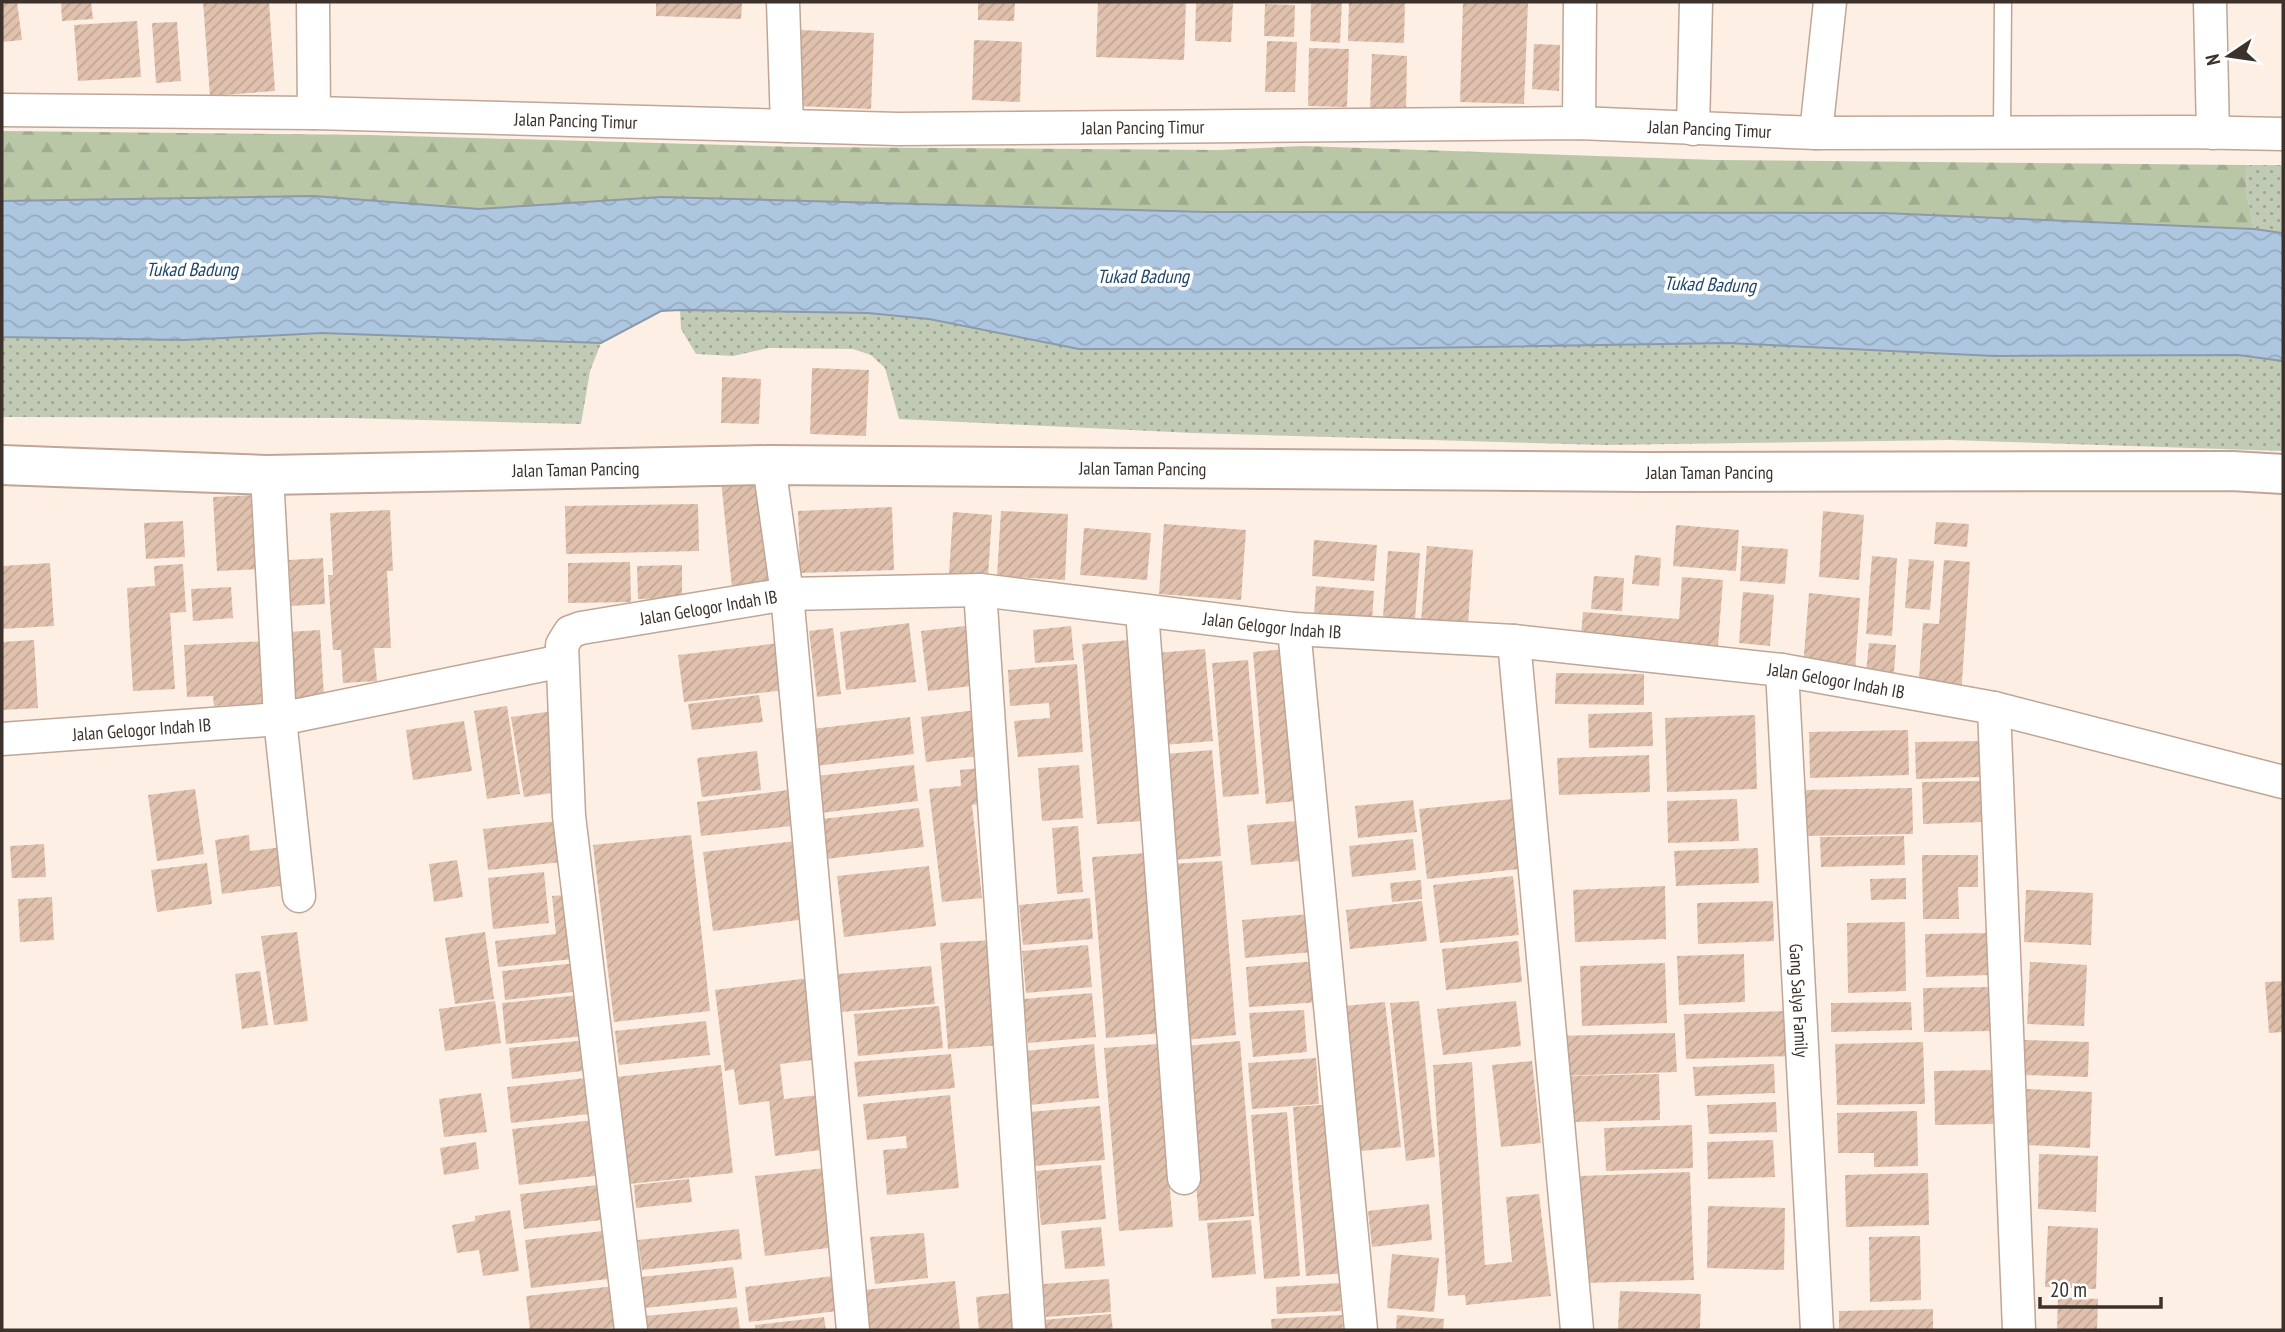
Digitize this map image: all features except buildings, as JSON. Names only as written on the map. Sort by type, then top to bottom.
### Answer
[{"type":"street","points":[[313,2],[314,113]]},
{"type":"street","points":[[783,2],[787,126]]},
{"type":"street","points":[[1579,123],[1580,2]]},
{"type":"street","points":[[1693,129],[1696,2]]},
{"type":"street","points":[[1816,133],[1830,2]]},
{"type":"street","points":[[2210,2],[2213,132]]},
{"type":"street","name":"Jalan Pancing Timur","points":[[2,110],[314,113],[898,129],[1579,123],[1816,133],[2283,134]]},
{"type":"street","points":[[769,464],[787,594],[853,1330]]},
{"type":"street","name":"Jalan Taman Pancing","points":[[2,465],[267,475],[769,464],[1646,472],[2232,471],[2283,474]]},
{"type":"street","points":[[267,475],[280,719],[299,896]]},
{"type":"street","points":[[980,590],[1028,1330]]},
{"type":"street","name":"Jalan Gelogor Indah IB","points":[[2,739],[280,719],[562,661],[562,645],[570,632],[581,628],[787,594],[980,590],[1294,629],[1514,641],[1782,670],[1994,708],[2283,782]]},
{"type":"street","points":[[1142,611],[1184,1178]]},
{"type":"street","points":[[1294,629],[1361,1330]]},
{"type":"street","points":[[1514,641],[1577,1330]]},
{"type":"street","points":[[562,661],[569,816],[631,1330]]},
{"type":"street","name":"Gang Salya Family","points":[[1782,670],[1817,1330]]},
{"type":"street","points":[[1994,708],[2019,1330]]},
{"type":"lane","points":[[2002,132],[2003,2]]},
{"type":"green space","points":[[2,131],[370,135],[800,147],[1219,150],[1303,146],[1716,160],[2247,165],[2246,191],[2254,229],[1883,213],[1206,212],[661,197],[479,209],[314,196],[2,201]]},
{"type":"green space","points":[[2247,165],[2283,165],[2283,233],[2254,229],[2246,191]]},
{"type":"green space","points":[[680,310],[868,313],[929,319],[1079,349],[1360,349],[1727,343],[1994,356],[2238,355],[2283,361],[2283,451],[1950,440],[1603,445],[1193,433],[899,419],[885,368],[871,355],[853,349],[769,348],[733,356],[696,354],[681,329]]},
{"type":"green space","points":[[322,333],[601,343],[590,371],[581,424],[347,418],[2,417],[2,337],[184,340]]},
{"type":"water","name":"Tukad Badung","points":[[314,196],[479,209],[661,197],[1206,212],[1883,213],[2254,229],[2283,233],[2283,361],[2238,355],[1994,356],[1727,343],[1360,349],[1079,349],[929,319],[868,313],[680,310],[661,311],[601,343],[322,333],[184,340],[2,337],[2,201]]}]
